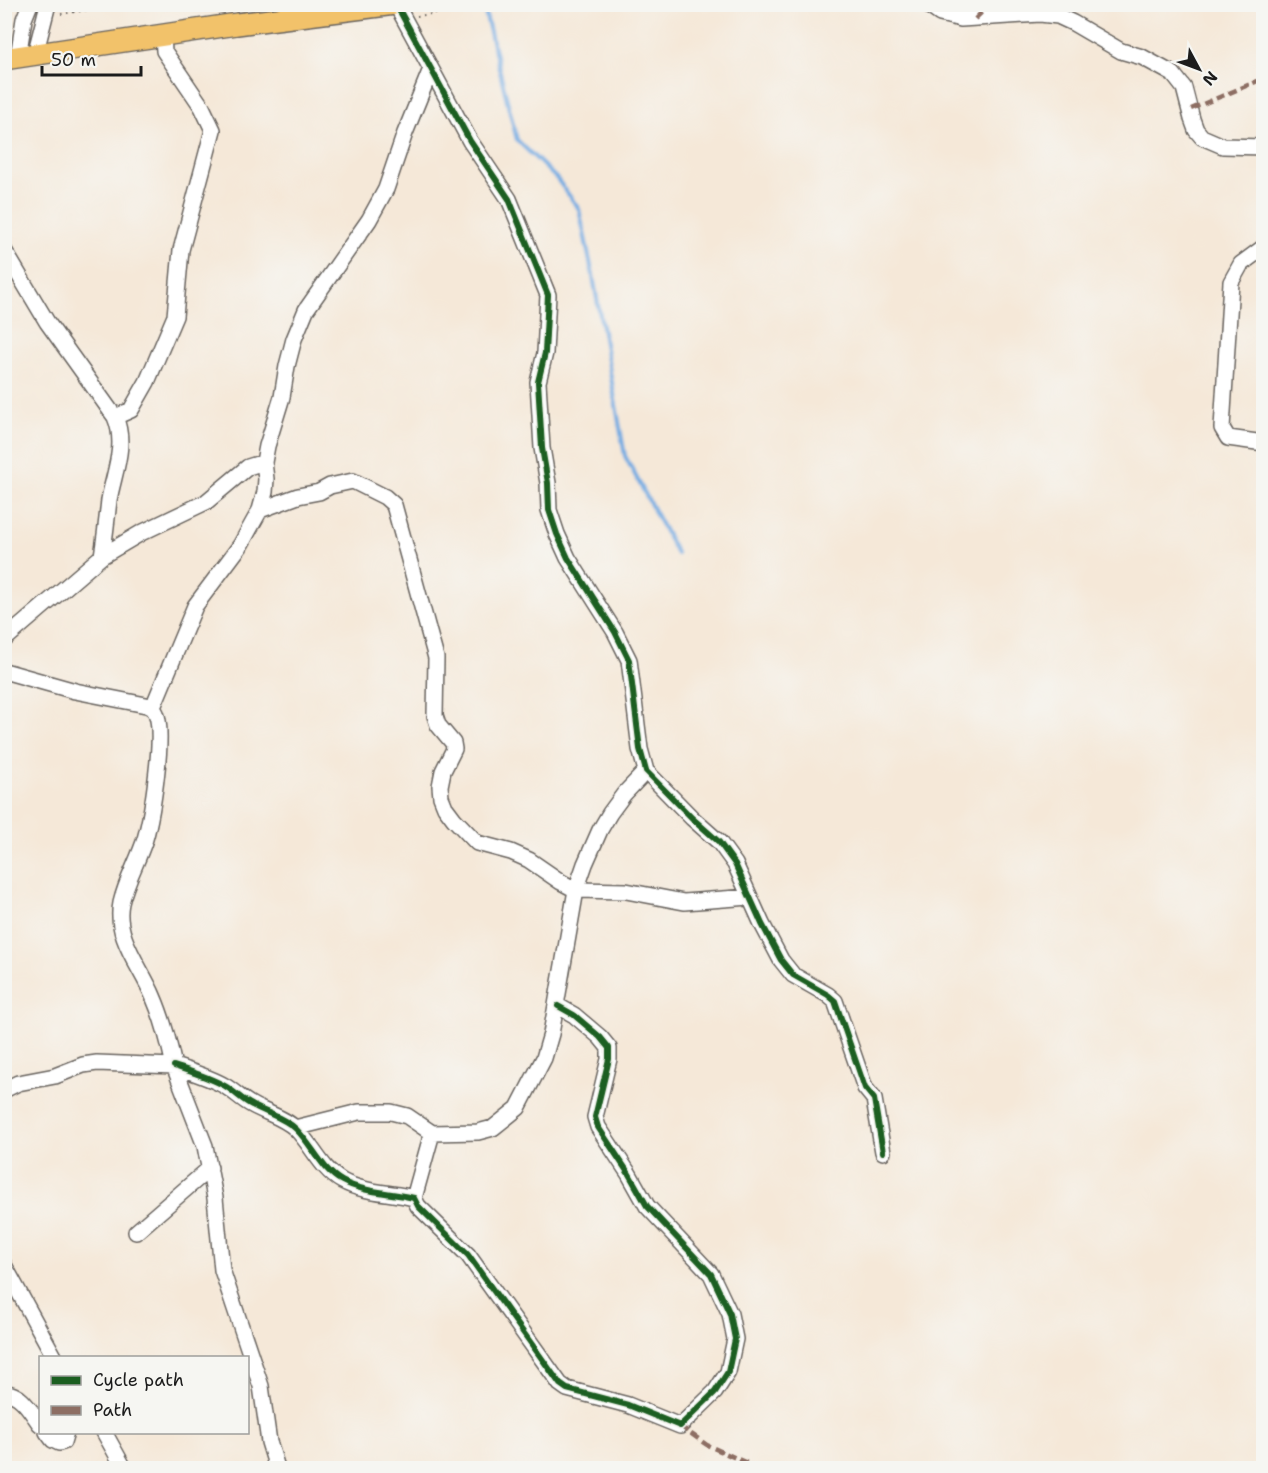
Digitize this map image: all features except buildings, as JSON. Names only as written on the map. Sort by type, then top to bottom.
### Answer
[{"type":"highway","points":[[19,57],[237,24],[396,4]]},
{"type":"street","points":[[19,57],[24,19],[30,4]]},
{"type":"street","points":[[396,4],[470,141],[509,199],[548,295],[545,353],[538,382],[549,510],[568,558],[615,632],[629,660],[640,749],[646,771],[719,842],[735,864],[781,960],[793,975],[835,1001],[866,1088],[874,1100],[883,1152]]},
{"type":"street","points":[[926,4],[940,14],[961,19],[1040,14],[1058,16],[1074,22],[1121,51],[1142,57],[1173,74],[1184,88],[1196,129],[1202,137],[1223,146],[1263,147]]},
{"type":"street","points":[[19,57],[47,10]]},
{"type":"street","points":[[115,417],[131,410],[142,391],[175,316],[181,250],[213,130],[202,107],[164,51],[163,36]]},
{"type":"street","points":[[277,1468],[269,1442],[261,1386],[251,1362],[222,1270],[210,1168],[196,1119],[174,1066],[163,1021],[126,944],[121,929],[120,905],[145,840],[151,814],[156,782],[158,734],[157,716],[153,707],[181,634],[195,606],[240,546],[260,510],[266,479],[264,462],[267,446],[282,397],[294,339],[306,310],[369,220],[386,189],[405,133],[431,69]]},
{"type":"street","points":[[1263,247],[1241,264],[1231,282],[1222,428],[1228,438],[1263,443]]},
{"type":"street","points":[[4,250],[47,322],[115,417],[120,428],[118,467],[110,498],[102,556]]},
{"type":"street","points":[[4,640],[102,556],[141,533],[206,502],[248,467],[264,462]]},
{"type":"street","points":[[260,510],[298,496],[319,492],[330,486],[353,481],[385,497],[394,505],[436,658],[435,716],[438,725],[453,742],[454,749],[443,771],[440,786],[441,797],[454,819],[477,843],[511,852],[529,860],[576,890],[626,891],[684,902],[750,897]]},
{"type":"street","points":[[4,671],[75,691],[153,707]]},
{"type":"street","points":[[295,1128],[359,1112],[391,1112],[408,1116],[432,1133],[478,1132],[493,1128],[518,1108],[544,1058],[558,1006],[576,890],[600,830],[624,794],[646,771]]},
{"type":"street","points":[[432,1133],[414,1198],[418,1206],[468,1255],[560,1384],[567,1389],[628,1405],[680,1426],[715,1392],[728,1372],[735,1339],[730,1314],[711,1274],[647,1206],[629,1173],[598,1127],[595,1117],[609,1059],[609,1048],[600,1036],[574,1015],[558,1006]]},
{"type":"street","points":[[4,1090],[18,1083],[55,1076],[83,1065],[174,1066],[219,1083],[250,1104],[295,1128],[322,1162],[343,1181],[381,1192],[414,1198]]},
{"type":"street","points":[[136,1232],[210,1168]]},
{"type":"street","points":[[4,1265],[55,1356]]},
{"type":"street","points":[[4,1393],[14,1394],[21,1399],[39,1423]]},
{"type":"street","points":[[48,1434],[52,1440],[59,1443],[63,1442],[65,1434]]},
{"type":"street","points":[[108,1434],[124,1468]]},
{"type":"path","points":[[47,10],[129,4]]},
{"type":"path","points":[[463,10],[505,4]]},
{"type":"waterway","points":[[483,4],[517,140],[557,179],[579,209],[625,456],[677,554]]},
{"type":"marked path","points":[[975,19],[990,4]]},
{"type":"marked path","points":[[1191,109],[1260,80]]},
{"type":"marked path","points":[[680,1426],[707,1445],[758,1468]]},
{"type":"cycle path","points":[[396,4],[470,141],[509,199],[548,295],[545,353],[538,382],[549,510],[568,558],[615,632],[629,660],[640,749],[646,771],[719,842],[735,864],[762,924],[781,960],[793,975],[835,1001],[865,1088],[874,1099],[883,1152]]},
{"type":"cycle path","points":[[174,1066],[219,1083],[248,1103],[292,1125],[328,1170],[342,1181],[368,1190],[414,1198],[418,1206],[468,1255],[560,1384],[567,1389],[628,1405],[680,1426],[715,1392],[728,1372],[735,1339],[730,1314],[711,1274],[647,1206],[598,1127],[595,1117],[609,1059],[609,1048],[600,1037],[574,1015],[558,1006]]}]
